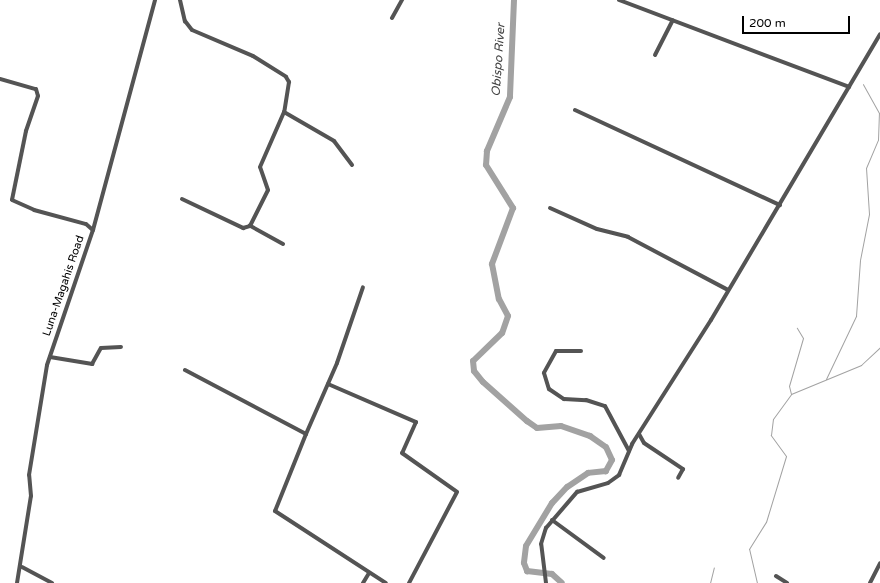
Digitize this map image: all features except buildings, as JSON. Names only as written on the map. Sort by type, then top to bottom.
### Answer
[{"type":"street","name":"Luna-Magahis Road","points":[[17,583],[22,567],[31,496],[29,475],[50,357],[93,230],[155,0]]},
{"type":"street","points":[[180,0],[185,21],[192,30],[252,56],[286,77],[289,82],[284,112],[260,167],[268,190],[250,226]]},
{"type":"street","points":[[392,18],[402,0]]},
{"type":"street","points":[[619,0],[849,87]]},
{"type":"street","points":[[655,55],[673,20]]},
{"type":"street","points":[[546,582],[540,544],[552,520],[576,492],[616,479],[639,434],[780,205],[849,87],[860,62],[880,34]]},
{"type":"street","points":[[0,79],[36,89],[38,96],[26,131],[12,200],[34,210],[86,224],[93,230]]},
{"type":"street","points":[[575,110],[780,205]]},
{"type":"street","points":[[284,112],[334,141],[352,165]]},
{"type":"street","points":[[182,199],[243,228],[250,226],[283,244]]},
{"type":"street","points":[[550,208],[597,228],[628,237],[728,290]]},
{"type":"street","points":[[363,287],[328,384],[275,511],[386,583]]},
{"type":"street","points":[[50,357],[92,364],[101,348],[120,347]]},
{"type":"street","points":[[580,351],[556,351],[544,373],[549,389],[564,399],[586,400],[606,406],[629,451]]},
{"type":"street","points":[[185,370],[306,434]]},
{"type":"street","points":[[328,384],[416,422],[402,453],[457,492],[409,583]]},
{"type":"street","points":[[639,434],[644,443],[683,469],[678,478]]},
{"type":"street","points":[[552,520],[604,558]]},
{"type":"street","points":[[870,583],[880,563]]},
{"type":"street","points":[[22,567],[52,583]]},
{"type":"street","points":[[363,583],[369,573]]},
{"type":"street","points":[[776,576],[787,583]]},
{"type":"waterway","name":"Obispo River","points":[[514,0],[510,97],[487,151],[486,165],[513,208],[492,264],[499,299],[508,316],[502,333],[473,361],[474,371],[483,382],[527,421],[537,428],[561,426],[590,436],[606,447],[612,460],[606,471],[588,473],[567,487],[552,503],[526,546],[524,563],[527,571],[552,574],[562,583]]},
{"type":"waterway","points":[[826,379],[856,316],[860,260],[869,214],[866,168],[878,140],[879,113],[863,84]]},
{"type":"waterway","points":[[791,394],[789,386],[803,338],[797,328]]},
{"type":"waterway","points":[[757,583],[749,549],[766,522],[786,456],[771,435],[773,419],[791,394],[861,365],[880,347]]},
{"type":"waterway","points":[[710,583],[714,567]]}]
